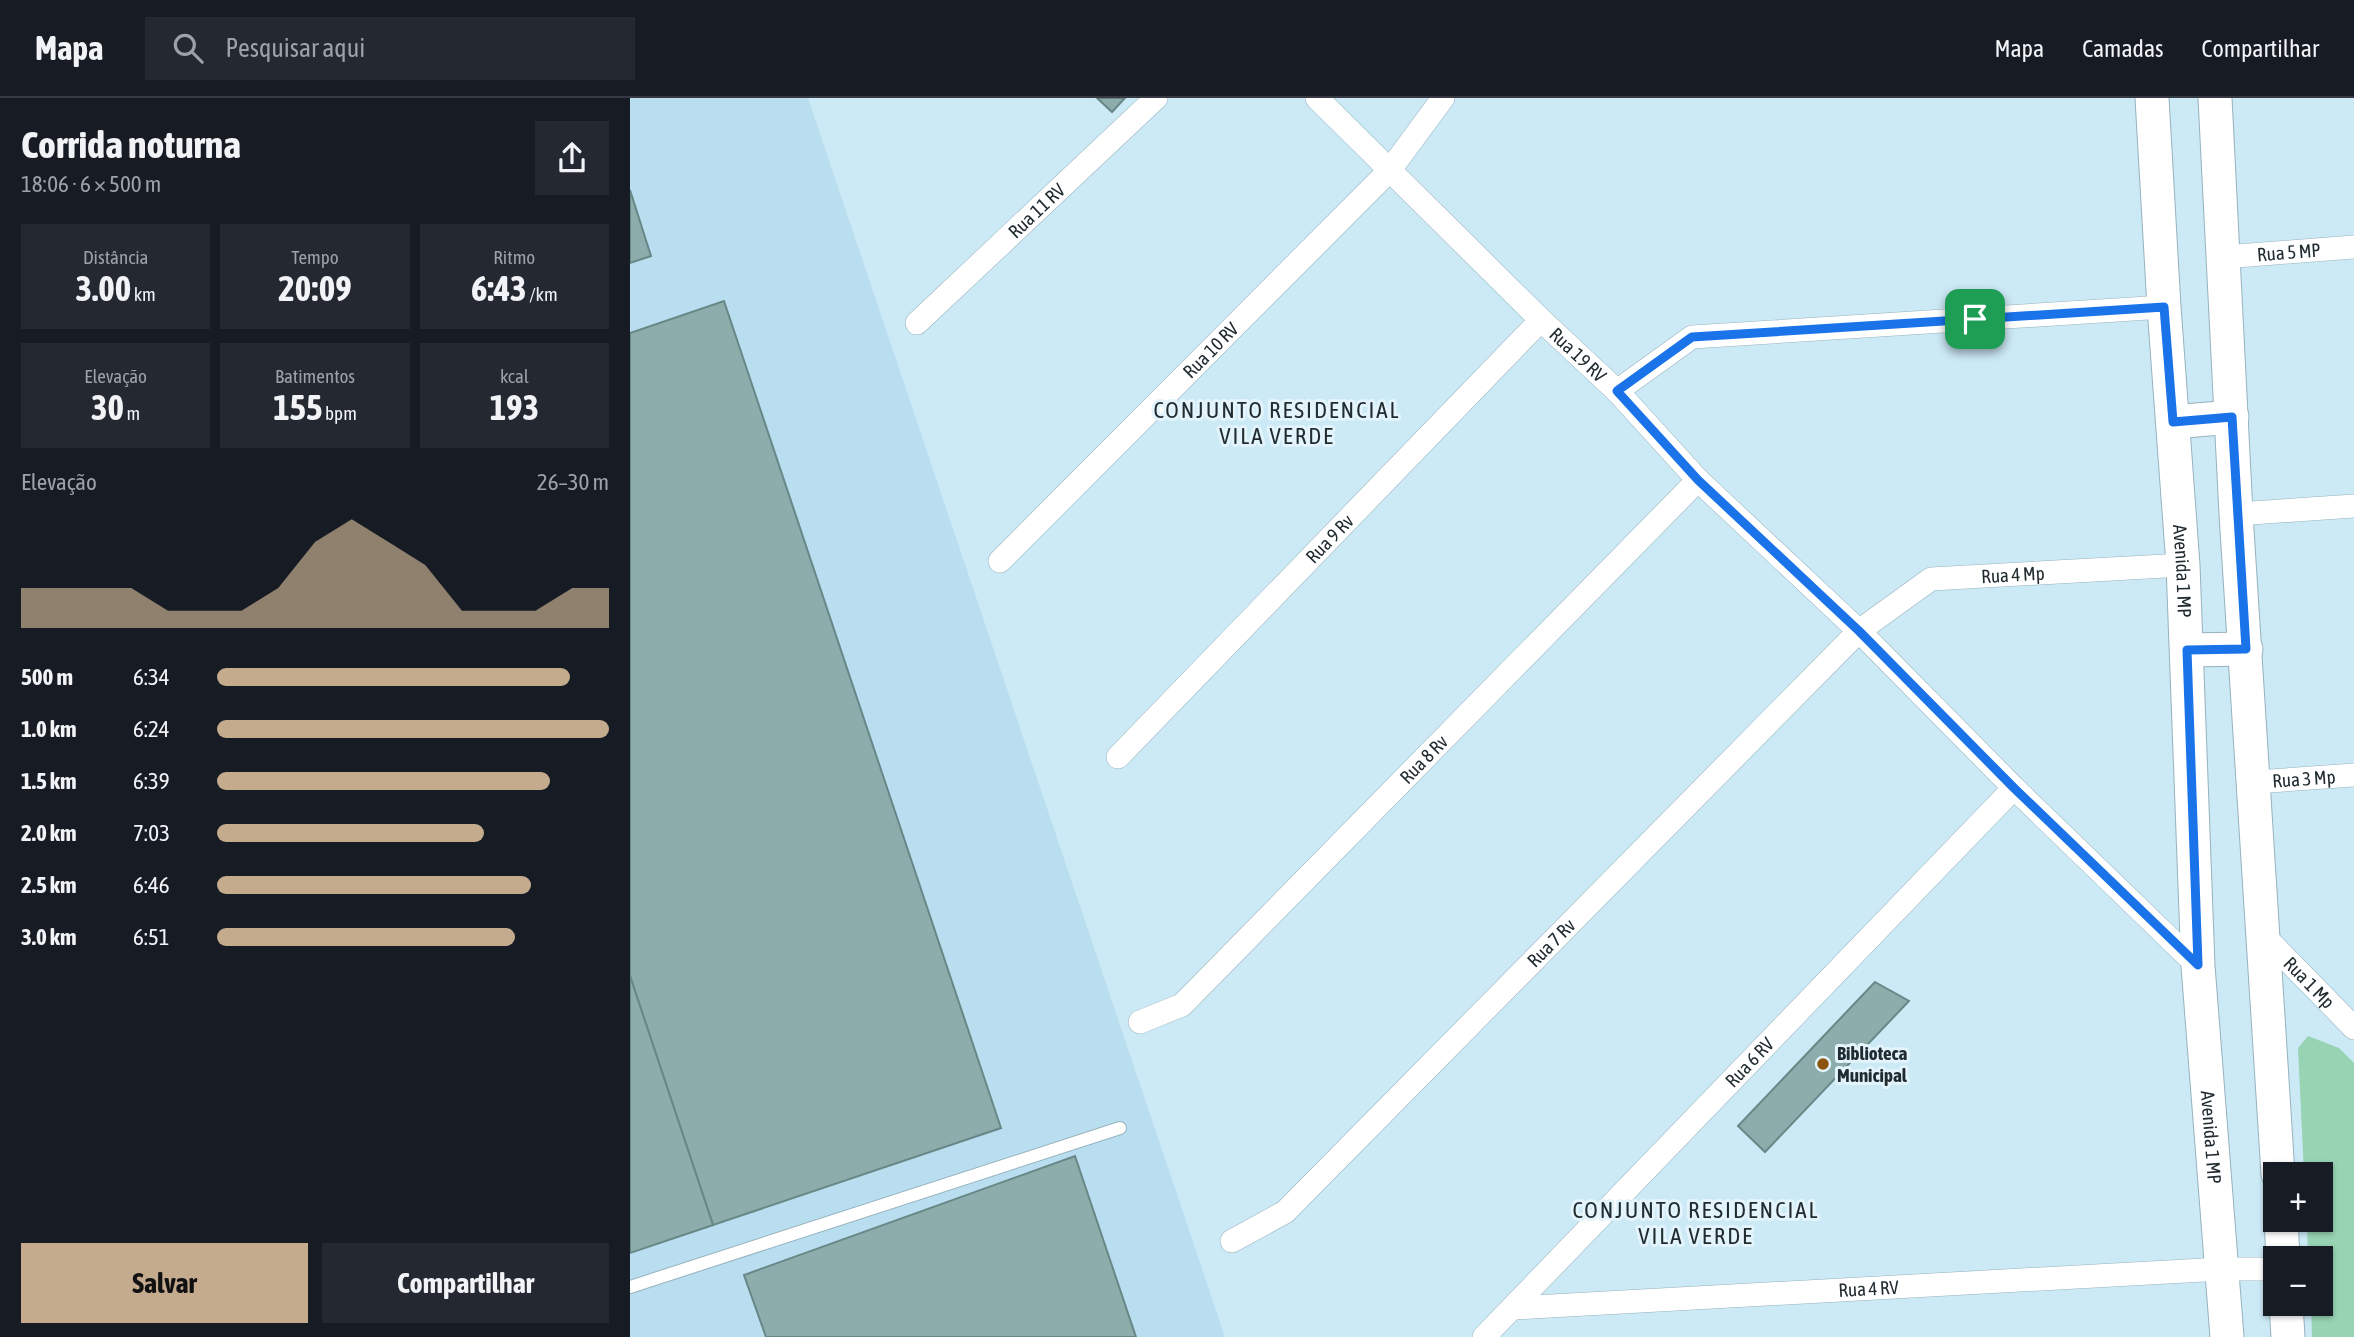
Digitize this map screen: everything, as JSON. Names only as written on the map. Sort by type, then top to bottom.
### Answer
[{"type":"street","name":"Rua 11 RV","points":[[917,323],[1156,98]]},
{"type":"street","name":"Rua 19 RV","points":[[1317,98],[1541,320],[1617,391],[1698,480],[1859,631],[2014,788],[2198,965]]},
{"type":"street","name":"Rua 10 RV","points":[[1000,561],[1391,170],[1443,98]]},
{"type":"street","name":"Avenida 1 MP","points":[[2152,98],[2183,565],[2198,965],[2227,1337]]},
{"type":"street","points":[[2215,98],[2236,514],[2277,1162]]},
{"type":"street","name":"Rua 5 MP","points":[[2224,257],[2354,247]]},
{"type":"street","points":[[1617,391],[1692,337],[2164,307]]},
{"type":"street","name":"Rua 9 Rv","points":[[1118,757],[1541,320]]},
{"type":"street","points":[[2173,422],[2232,417]]},
{"type":"street","name":"Rua 8 Rv","points":[[1140,1022],[1182,1005],[1698,480]]},
{"type":"street","points":[[2236,514],[2354,506]]},
{"type":"street","name":"Rua 4 Mp","points":[[1859,631],[1931,579],[2183,565]]},
{"type":"street","name":"Rua 7 Rv","points":[[1232,1241],[1285,1212],[1859,631]]},
{"type":"street","points":[[2187,650],[2246,649]]},
{"type":"street","name":"Rua 3 Mp","points":[[2255,782],[2354,775]]},
{"type":"street","name":"Rua 6 RV","points":[[1485,1337],[2014,788]]},
{"type":"street","name":"Rua 1 Mp","points":[[2264,936],[2354,1028]]},
{"type":"street","name":"Rua 4 RV","points":[[1514,1308],[2222,1269],[2263,1269]]},
{"type":"street","points":[[2287,1316],[2288,1337]]},
{"type":"lane","points":[[630,1287],[1121,1128]]},
{"type":"shaded area","points":[[630,98],[808,98],[1225,1337],[630,1337]]},
{"type":"green space","points":[[2308,1036],[2339,1048],[2354,1063],[2354,1337],[2312,1337],[2311,1316],[2333,1316],[2333,1246],[2308,1246],[2307,1232],[2333,1232],[2333,1162],[2303,1162],[2298,1048]]},
{"type":"building","points":[[1097,98],[1125,98],[1112,112]]},
{"type":"building","points":[[630,190],[651,256],[630,263]]},
{"type":"building","points":[[724,301],[1001,1128],[713,1225],[630,976],[630,333]]},
{"type":"building","points":[[630,976],[713,1225],[630,1253]]},
{"type":"building","name":"Biblioteca Municipal","points":[[1875,982],[1909,1001],[1765,1152],[1738,1126]]},
{"type":"building","points":[[1075,1156],[1136,1337],[766,1337],[744,1275]]},
{"type":"place","name":"Biblioteca Municipal","points":[[1823,1064]]},
{"type":"district","name":"CONJUNTO RESIDENCIAL VILA VERDE","points":[[1277,423]]},
{"type":"district","name":"CONJUNTO RESIDENCIAL VILA VERDE","points":[[1696,1223]]},
{"type":"route","points":[[2164,307],[2173,422],[2232,417],[2246,649],[2187,650],[2198,965],[2014,788],[1859,631],[1698,480],[1617,391],[1692,337],[1975,319],[2164,307]]}]
